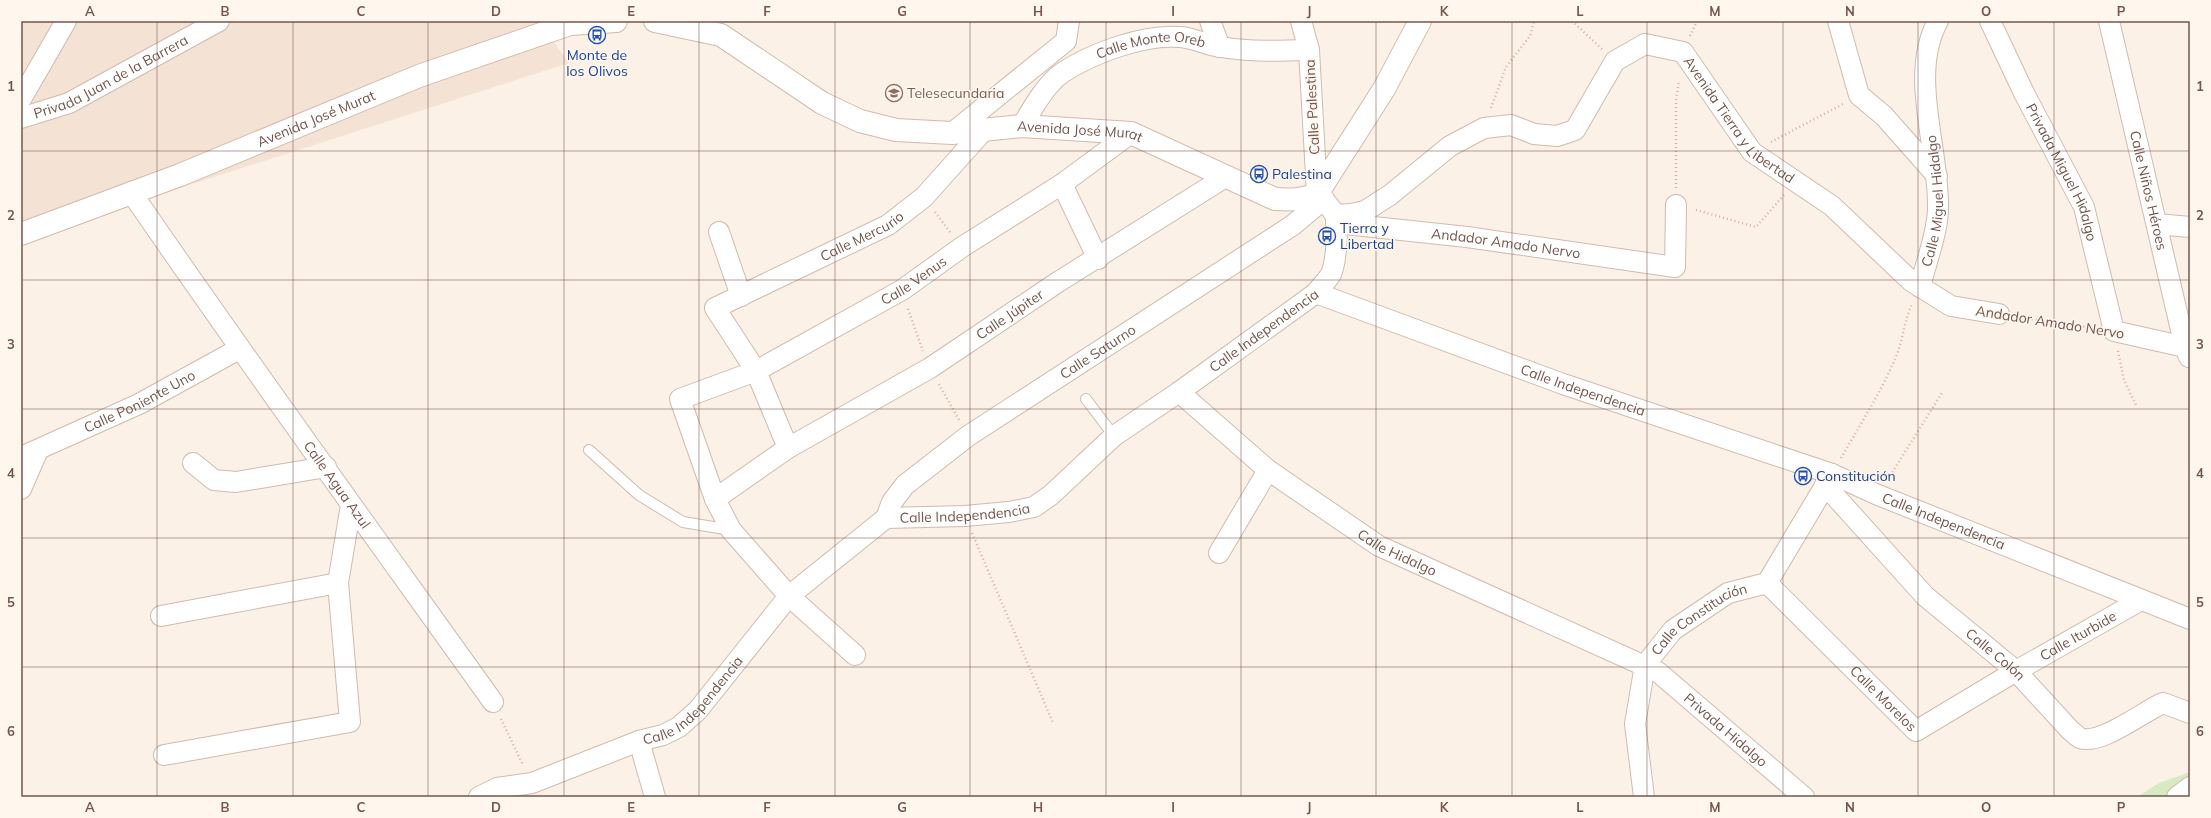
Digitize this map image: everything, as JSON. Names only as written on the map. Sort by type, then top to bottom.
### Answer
[{"type":"street","points":[[21,99],[66,21]]},
{"type":"street","name":"Privada Juan de la Barrera","points":[[21,118],[69,102],[219,21]]},
{"type":"street","name":"Avenida José Murat","points":[[21,234],[180,175],[418,76],[561,24],[605,21]]},
{"type":"street","points":[[952,133],[1066,41],[1069,21]]},
{"type":"street","points":[[1210,21],[1220,47]]},
{"type":"street","name":"Calle Palestina","points":[[1301,21],[1309,50],[1328,208],[1336,248],[1331,273],[1316,293]]},
{"type":"street","points":[[1420,21],[1384,89],[1328,208],[1351,214],[1365,211],[1390,195],[1450,146],[1484,128],[1511,125],[1534,134],[1557,136],[1575,130],[1615,61]]},
{"type":"street","points":[[1838,21],[1859,95],[1884,116],[1937,176]]},
{"type":"street","name":"Calle Miguel Hidalgo","points":[[1920,287],[1938,211],[1937,176],[1924,85],[1930,35],[1938,21]]},
{"type":"street","name":"Privada Miguel Hidalgo","points":[[1990,21],[2024,93],[2084,207],[2114,331]]},
{"type":"street","name":"Calle Niños Héroes","points":[[2109,21],[2187,353]]},
{"type":"street","name":"Avenida José Murat","points":[[666,22],[721,36],[822,103],[860,121],[896,130],[952,133],[1022,126],[1131,133],[1275,199],[1304,199],[1328,208]]},
{"type":"street","name":"Calle Monte Oreb","points":[[1022,126],[1037,101],[1061,73],[1101,54],[1145,38],[1180,37],[1220,47],[1250,51],[1309,50]]},
{"type":"street","name":"Avenida Tierra y Libertad","points":[[1615,61],[1645,44],[1683,52],[1752,152],[1795,183],[1832,206],[1911,281],[1920,287]]},
{"type":"street","name":"Calle Mercurio","points":[[756,371],[715,308],[888,225],[924,197],[984,130]]},
{"type":"street","name":"Calle Venus","points":[[714,499],[680,399],[756,371],[902,290],[962,247],[1062,184],[1131,133]]},
{"type":"street","name":"Calle Júpiter","points":[[714,499],[788,448],[930,368],[1058,282],[1227,176]]},
{"type":"street","points":[[1062,184],[1098,258]]},
{"type":"street","name":"Calle Agua Azul","points":[[131,192],[239,349],[326,467],[351,505],[493,702]]},
{"type":"street","name":"Andador Amado Nervo","points":[[1328,208],[1467,237],[1675,266],[1676,205]]},
{"type":"street","name":"Calle Saturno","points":[[886,518],[892,502],[905,485],[968,436],[1293,225],[1328,208]]},
{"type":"street","points":[[2157,224],[2190,227]]},
{"type":"street","points":[[719,232],[741,296]]},
{"type":"street","name":"Andador Amado Nervo","points":[[1920,287],[1951,306],[1999,314]]},
{"type":"street","name":"Calle Independencia","points":[[479,797],[497,788],[532,783],[639,741],[663,735],[679,727],[698,710],[789,596],[886,518],[965,516],[1009,512],[1034,507],[1051,495],[1114,436],[1179,392],[1316,293],[1562,384],[1828,479],[1878,495],[2190,619]]},
{"type":"street","name":"Andador Amado Nervo","points":[[2114,331],[2187,353]]},
{"type":"street","name":"Calle Poniente Uno","points":[[30,453],[139,404],[239,349]]},
{"type":"street","points":[[756,371],[788,448]]},
{"type":"street","name":"Calle Hidalgo","points":[[1179,392],[1268,470],[1379,546],[1645,665]]},
{"type":"street","points":[[21,489],[30,453]]},
{"type":"street","points":[[193,463],[214,480],[236,482],[326,467]]},
{"type":"street","points":[[1219,553],[1268,470]]},
{"type":"street","name":"Calle Constitución","points":[[1644,797],[1635,724],[1645,665],[1673,630],[1728,593],[1767,583],[1828,479]]},
{"type":"street","name":"Calle Colón","points":[[1828,479],[1925,596],[2016,671],[2070,730],[2080,738],[2091,738],[2109,733],[2163,703],[2190,713]]},
{"type":"street","points":[[714,499],[731,530],[789,596],[855,655]]},
{"type":"street","points":[[164,755],[350,722],[338,583],[351,505]]},
{"type":"street","points":[[161,616],[338,583]]},
{"type":"street","name":"Calle Morelos","points":[[1767,583],[1916,732],[2016,671]]},
{"type":"street","name":"Calle Iturbide","points":[[2016,671],[2141,600]]},
{"type":"street","name":"Privada Hidalgo","points":[[1645,665],[1658,672],[1804,797]]},
{"type":"street","points":[[639,741],[655,797]]},
{"type":"street","points":[[2177,797],[2190,787]]},
{"type":"lane","points":[[1086,399],[1114,436]]},
{"type":"lane","points":[[589,450],[638,495],[683,522],[731,530]]},
{"type":"path","points":[[1484,128],[1506,68],[1530,36],[1534,21]]},
{"type":"path","points":[[1572,21],[1615,61]]},
{"type":"path","points":[[1683,52],[1676,101],[1676,205],[1756,227],[1795,183]]},
{"type":"path","points":[[1752,152],[1859,95]]},
{"type":"path","points":[[924,197],[962,247]]},
{"type":"path","points":[[1828,479],[1872,404],[1896,356],[1906,317],[1920,287]]},
{"type":"path","points":[[902,290],[915,335],[930,368],[968,436]]},
{"type":"path","name":"Andador Amado Nervo","points":[[1999,314],[2114,331]]},
{"type":"path","points":[[2114,331],[2124,380],[2137,407]]},
{"type":"path","points":[[1878,495],[1942,393]]},
{"type":"path","points":[[965,516],[1053,723]]},
{"type":"path","points":[[493,702],[532,783]]},
{"type":"shaded area","points":[[21,21],[539,21],[569,63],[21,239]]},
{"type":"green space","points":[[2190,772],[2190,797],[2137,797],[2159,783]]},
{"type":"place","name":"Monte de los Olivos","points":[[597,35]]},
{"type":"place","name":"Telesecundaria","points":[[894,93]]},
{"type":"place","name":"Palestina","points":[[1259,174]]},
{"type":"place","name":"Tierra y Libertad","points":[[1327,236]]},
{"type":"place","name":"Constitución","points":[[1803,476]]}]
